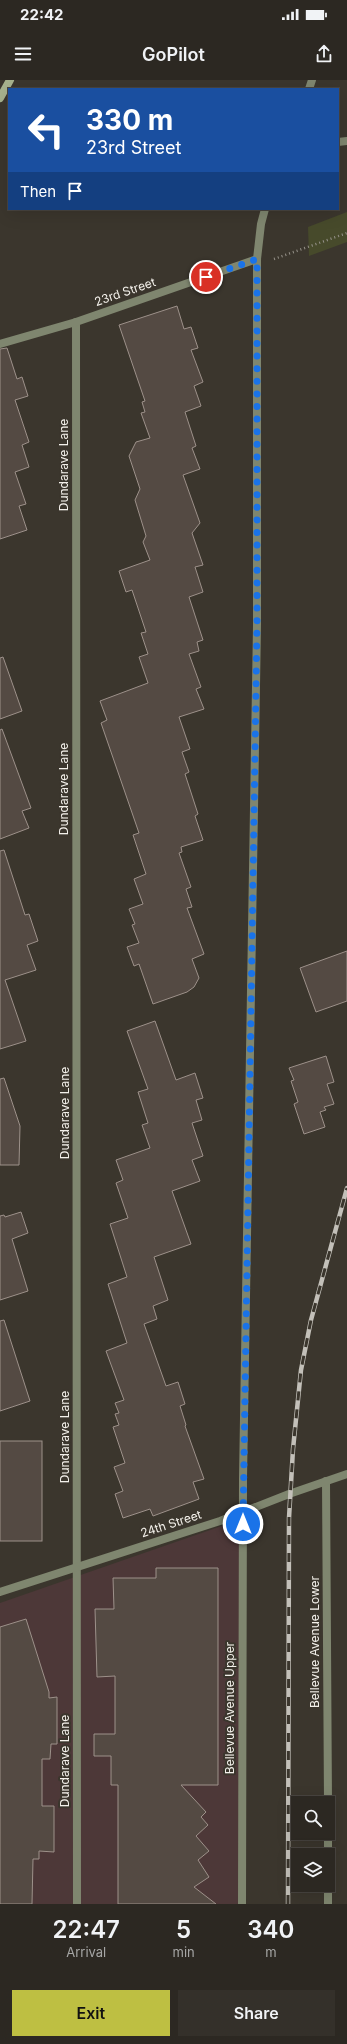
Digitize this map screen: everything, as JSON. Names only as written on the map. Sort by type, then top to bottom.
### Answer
[{"type":"main road","points":[[0,98],[10,80]]},
{"type":"street","name":"Bellevue Avenue Upper","points":[[242,1904],[243,1512],[257,624],[257,259],[261,224],[265,210]]},
{"type":"street","name":"23rd Street","points":[[0,344],[76,322],[257,259]]},
{"type":"street","name":"Dundarave Lane","points":[[76,322],[77,1904]]},
{"type":"street","name":"24th Street","points":[[0,1592],[243,1512],[347,1474]]},
{"type":"street","name":"Bellevue Avenue Lower","points":[[326,1481],[328,1796]]},
{"type":"street","points":[[328,1892],[328,1904]]},
{"type":"path","points":[[257,259],[275,259],[347,233]]},
{"type":"shaded area","points":[[239,1520],[244,1904],[0,1904],[0,1603]]},
{"type":"green space","points":[[347,212],[347,242],[309,256],[308,227]]},
{"type":"building","points":[[177,306],[184,329],[191,327],[198,348],[191,350],[203,382],[194,386],[201,406],[185,412],[196,446],[192,448],[200,469],[183,475],[200,523],[192,533],[203,565],[195,567],[203,592],[189,597],[203,640],[197,642],[199,651],[189,654],[201,687],[196,689],[204,709],[179,717],[190,749],[182,752],[189,772],[185,774],[198,814],[195,816],[203,840],[181,847],[182,852],[179,853],[191,887],[186,889],[192,907],[187,908],[204,954],[192,959],[199,978],[194,987],[187,992],[153,1004],[139,964],[134,966],[127,947],[139,943],[132,925],[135,924],[129,909],[143,904],[134,879],[146,874],[133,835],[139,833],[101,723],[107,720],[100,701],[148,683],[139,657],[148,654],[141,633],[146,632],[132,590],[126,592],[119,571],[150,560],[143,542],[146,536],[135,500],[140,489],[129,456],[136,442],[150,438],[141,413],[145,412],[142,402],[145,401],[119,325]]},
{"type":"building","points":[[7,348],[17,379],[22,377],[28,396],[15,400],[29,442],[22,445],[29,467],[15,472],[26,504],[19,506],[27,530],[0,539],[0,349]]},
{"type":"building","points":[[3,657],[22,711],[0,719],[0,658]]},
{"type":"building","points":[[2,729],[31,808],[22,811],[29,828],[0,839],[0,730]]},
{"type":"building","points":[[4,850],[25,915],[29,914],[38,941],[27,945],[36,970],[5,980],[26,1041],[0,1049],[0,851]]},
{"type":"building","points":[[347,951],[347,1001],[316,1012],[300,968]]},
{"type":"building","points":[[155,1021],[176,1080],[195,1073],[203,1098],[196,1100],[202,1120],[192,1123],[203,1156],[192,1160],[200,1181],[172,1191],[191,1244],[154,1257],[168,1300],[153,1306],[157,1319],[144,1324],[166,1386],[178,1382],[185,1404],[180,1406],[186,1425],[185,1426],[204,1479],[193,1482],[199,1499],[153,1516],[150,1509],[123,1518],[115,1494],[123,1491],[114,1467],[125,1463],[113,1427],[119,1425],[115,1414],[119,1413],[115,1403],[124,1400],[106,1351],[127,1343],[108,1284],[127,1277],[110,1224],[128,1218],[116,1183],[123,1180],[116,1160],[150,1148],[142,1125],[148,1123],[138,1092],[148,1089],[127,1031]]},
{"type":"building","points":[[326,1056],[334,1082],[327,1084],[334,1104],[324,1107],[326,1110],[320,1112],[325,1127],[304,1134],[294,1104],[298,1102],[291,1081],[294,1080],[289,1068]]},
{"type":"building","points":[[4,1078],[20,1126],[19,1165],[0,1165],[0,1079]]},
{"type":"building","points":[[21,1212],[28,1233],[12,1239],[28,1291],[0,1300],[0,1216],[4,1215],[5,1217]]},
{"type":"building","points":[[4,1320],[30,1401],[0,1411],[0,1321]]},
{"type":"building","points":[[0,1441],[42,1441],[42,1541],[0,1541]]},
{"type":"building","points":[[156,1568],[218,1568],[218,1785],[181,1785],[206,1812],[201,1817],[208,1825],[196,1836],[209,1851],[198,1860],[209,1877],[194,1887],[216,1904],[118,1904],[118,1785],[111,1785],[111,1756],[94,1756],[94,1734],[115,1734],[115,1676],[97,1677],[95,1609],[114,1609],[113,1578],[156,1578]]},
{"type":"building","points":[[26,1619],[49,1692],[49,1698],[57,1697],[57,1744],[51,1744],[50,1759],[42,1759],[42,1806],[54,1806],[54,1852],[39,1851],[39,1859],[33,1859],[32,1904],[0,1904],[0,1627]]},
{"type":"railway","points":[[288,1904],[289,1518],[293,1449],[301,1370],[311,1320],[347,1188]]},
{"type":"route","points":[[206,277],[257,259],[257,624],[243,1524]]}]
